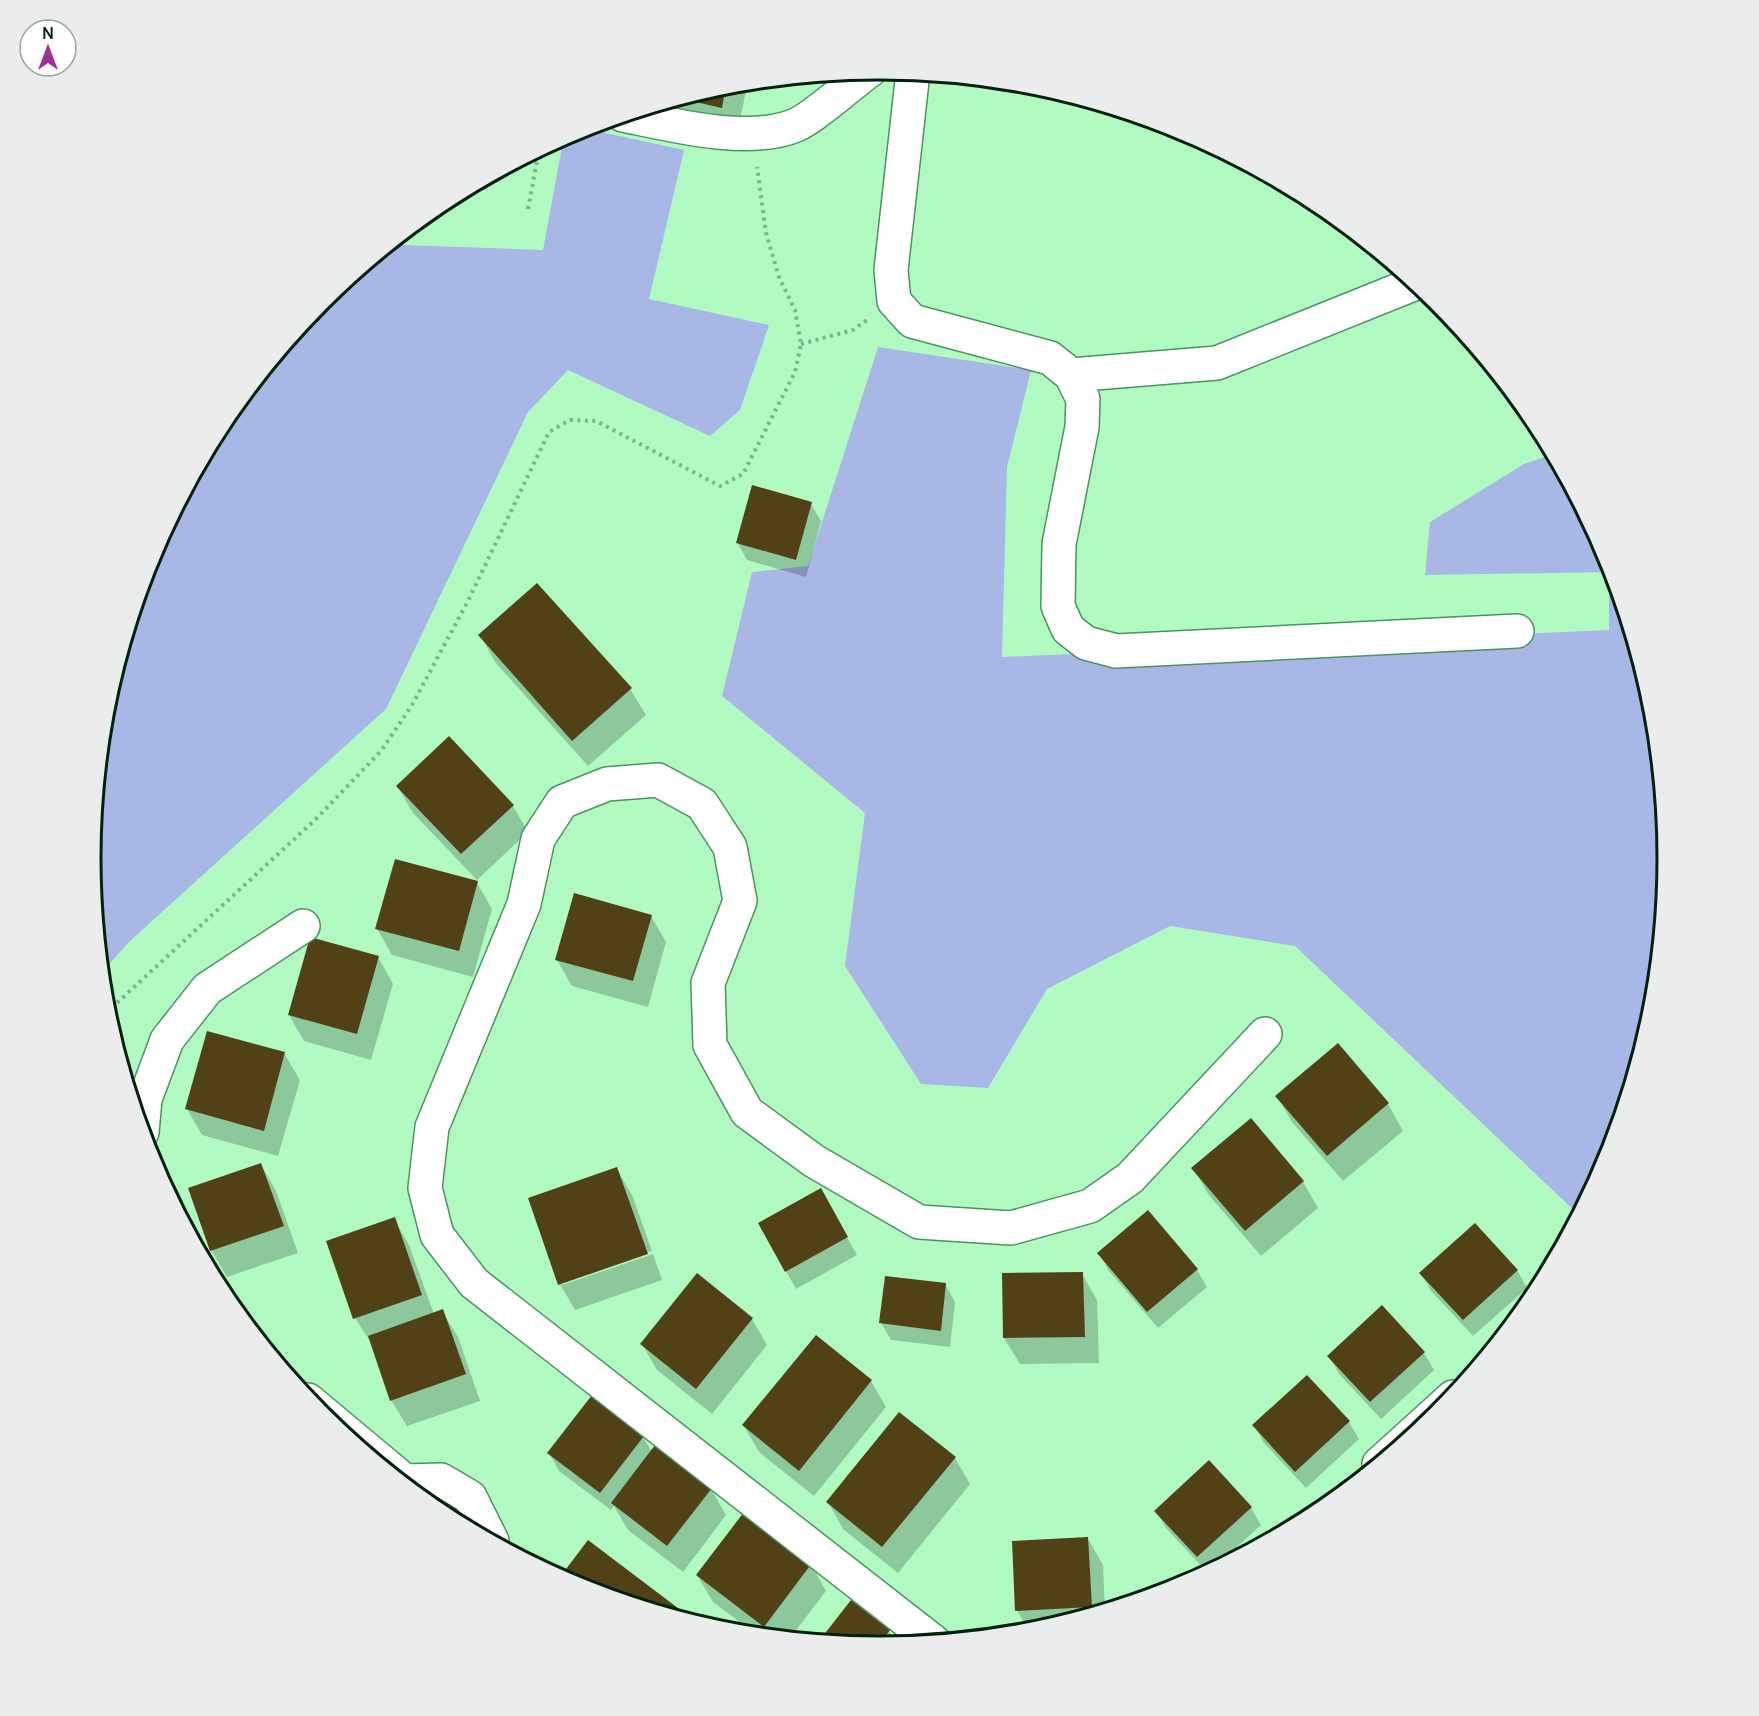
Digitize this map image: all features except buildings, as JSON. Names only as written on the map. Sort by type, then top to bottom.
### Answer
[{"type":"street","points":[[638,118],[688,129],[752,134],[796,125],[856,80]]},
{"type":"street","points":[[912,81],[891,270],[894,301],[912,321],[1050,358],[1071,375],[1083,399],[1082,427],[1059,544],[1058,606],[1068,629],[1086,643],[1116,651],[1517,631]]},
{"type":"street","points":[[1071,375],[1217,363],[1407,287]]},
{"type":"street","points":[[925,1635],[474,1282],[437,1234],[424,1188],[432,1127],[524,904],[538,839],[562,802],[607,784],[658,780],[702,804],[730,847],[740,901],[708,983],[710,1045],[747,1112],[814,1161],[919,1222],[1011,1228],[1089,1206],[1130,1178],[1265,1034]]},
{"type":"street","points":[[144,1113],[145,1100],[167,1040],[207,989],[303,926]]},
{"type":"street","points":[[414,1482],[441,1480],[470,1497],[486,1530]]},
{"type":"path","points":[[115,1005],[316,819],[381,751],[412,705],[468,601],[549,432],[570,420],[596,421],[720,486],[743,474],[795,372],[801,344],[795,310],[780,277],[766,233],[752,134]]},
{"type":"path","points":[[528,209],[537,159]]},
{"type":"path","points":[[801,344],[853,330],[894,301]]},
{"type":"shaded area","points":[[601,132],[684,150],[649,299],[769,325],[740,410],[710,436],[568,370],[528,412],[386,709],[130,941],[109,965],[101,858],[108,756],[116,706],[142,608],[160,560],[205,469],[232,425],[294,345],[366,273],[401,244],[543,250],[562,148]]},
{"type":"shaded area","points":[[878,347],[1031,370],[1007,467],[1002,657],[1609,630],[1609,587],[1631,657],[1643,706],[1651,756],[1658,858],[1656,909],[1643,1010],[1631,1059],[1617,1108],[1599,1156],[1574,1210],[1295,946],[1170,926],[1047,989],[988,1088],[921,1084],[845,966],[865,813],[722,696],[752,572],[808,566]]},
{"type":"shaded area","points":[[1546,457],[1578,514],[1604,572],[1425,575],[1430,522],[1524,464]]}]
